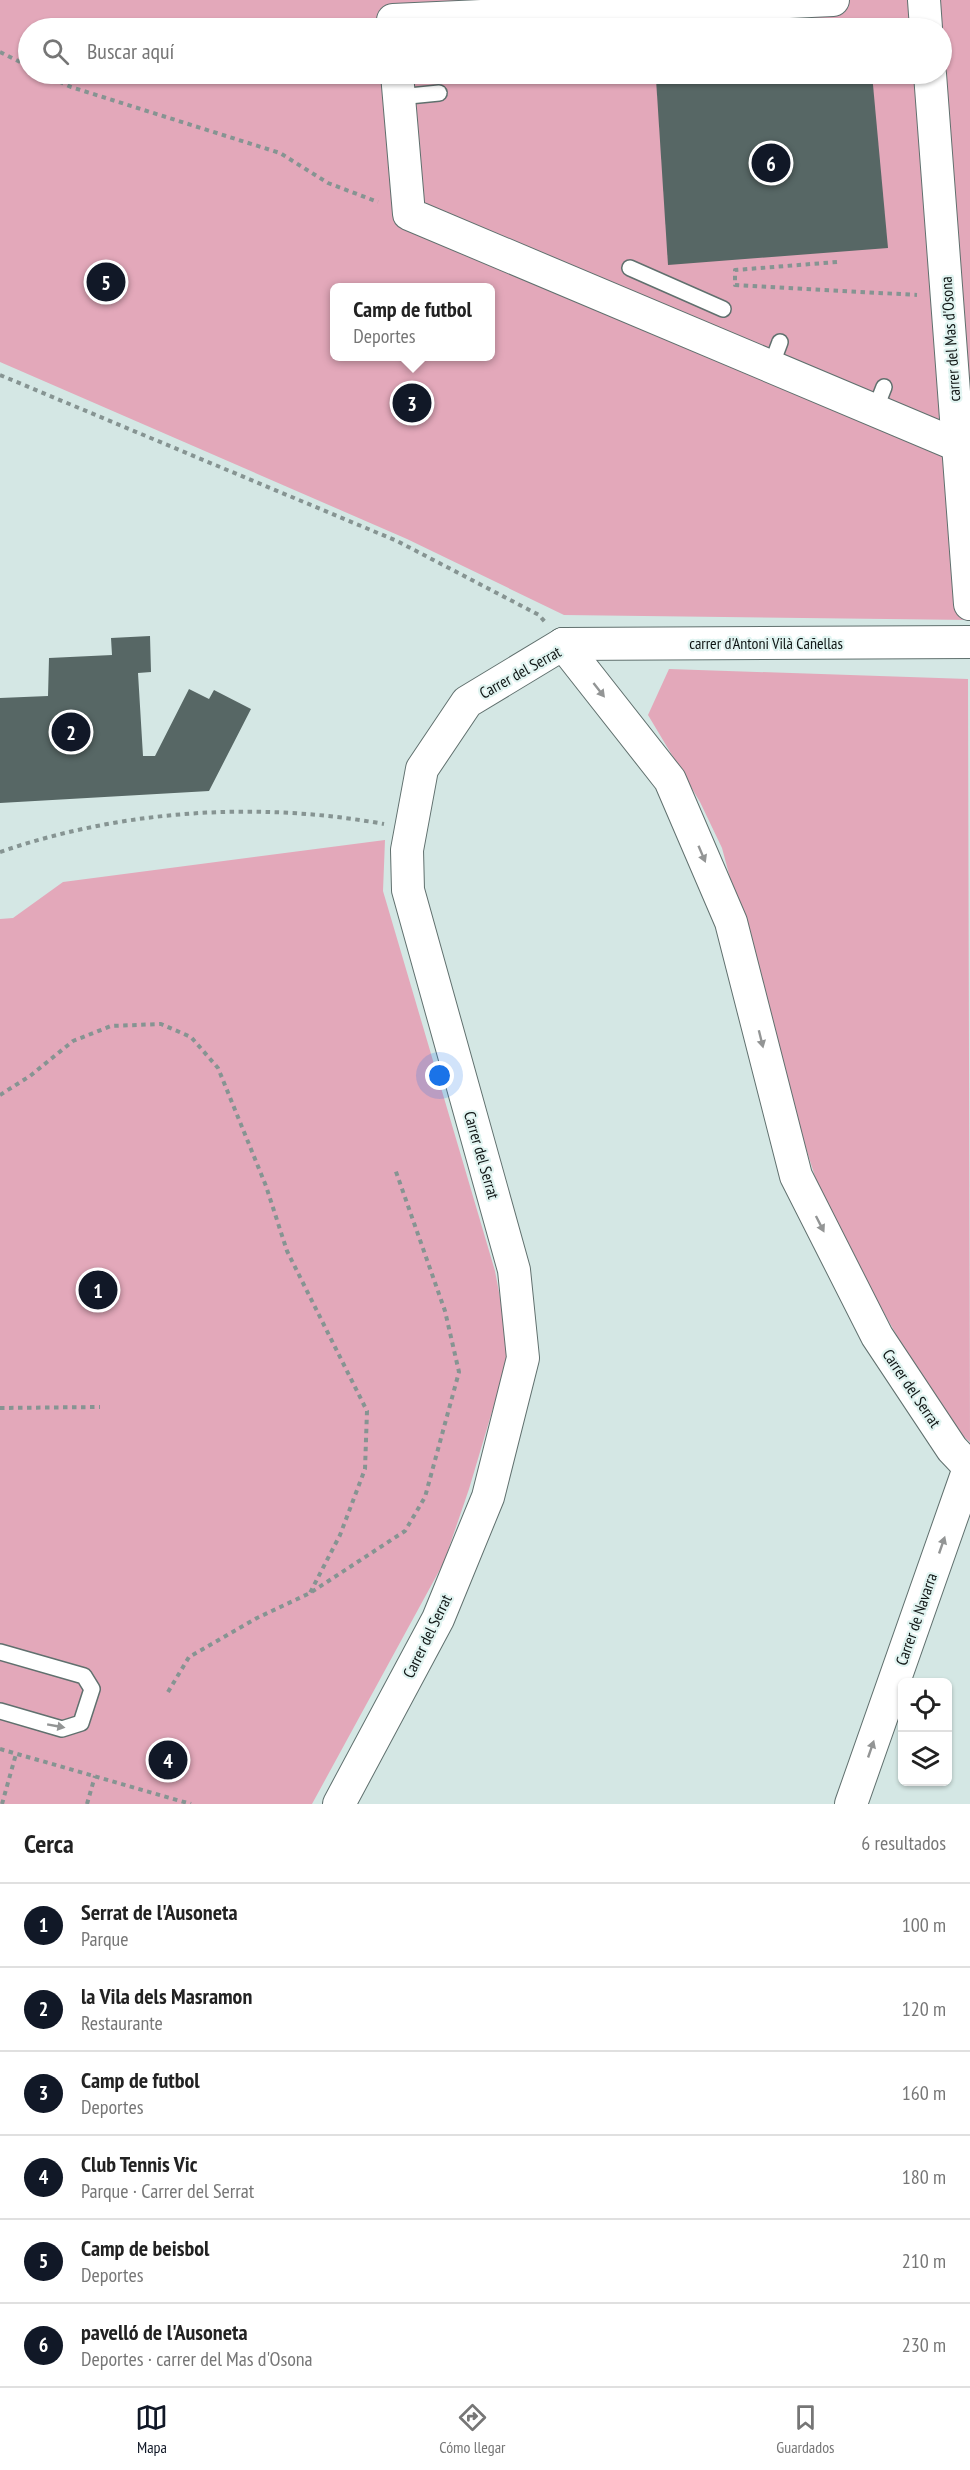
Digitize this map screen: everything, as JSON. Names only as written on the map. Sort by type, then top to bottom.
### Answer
[{"type":"street","points":[[393,16],[833,0]]},
{"type":"street","points":[[924,0],[925,18]]},
{"type":"street","name":"carrer del Mas d'Osona","points":[[931,84],[970,604]]},
{"type":"street","points":[[398,85],[409,214],[775,354],[880,399],[957,445]]},
{"type":"street","name":"carrer d'Antoni Vilà Cañellas","points":[[563,644],[970,642]]},
{"type":"street","name":"Carrer del Serrat","points":[[339,1804],[438,1619],[476,1527],[488,1497],[523,1358],[514,1270],[408,890],[407,850],[411,828],[423,769],[467,702],[563,644],[670,780],[731,922],[795,1176],[877,1336],[952,1449],[970,1468]]},
{"type":"street","name":"Carrer de Navarra","points":[[851,1804],[970,1468]]},
{"type":"lane","points":[[398,85],[440,93]]},
{"type":"lane","points":[[630,268],[723,309]]},
{"type":"lane","points":[[0,1652],[84,1676],[92,1689],[81,1723],[62,1729],[0,1711]]},
{"type":"path","points":[[0,52],[18,61]]},
{"type":"path","points":[[65,84],[280,153],[328,183],[409,214]]},
{"type":"path","points":[[837,262],[735,270],[735,285],[947,296]]},
{"type":"path","points":[[0,375],[397,541],[539,615],[563,644]]},
{"type":"path","points":[[0,852],[90,828],[168,815],[303,812],[411,828]]},
{"type":"path","points":[[0,1095],[30,1076],[73,1041],[111,1026],[161,1024],[191,1037],[218,1068],[266,1186],[287,1251],[367,1411],[365,1469],[340,1534],[310,1593]]},
{"type":"path","points":[[168,1692],[189,1657],[257,1618],[310,1593],[405,1531],[425,1497],[459,1372],[445,1311],[395,1169]]},
{"type":"path","points":[[0,1408],[100,1407]]},
{"type":"path","points":[[0,1749],[174,1802],[191,1804]]},
{"type":"path","points":[[2,1804],[16,1754]]},
{"type":"path","points":[[87,1804],[94,1776]]},
{"type":"shaded area","points":[[0,0],[970,0],[970,620],[564,615],[407,539],[0,362]]},
{"type":"shaded area","points":[[669,669],[968,679],[970,1442],[957,1431],[910,1359],[825,1208],[783,1076],[722,848],[700,802],[648,715]]},
{"type":"shaded area","points":[[385,840],[383,891],[495,1271],[510,1351],[469,1489],[444,1562],[312,1804],[0,1804],[0,919],[13,918],[63,882]]},
{"type":"building","points":[[656,84],[873,84],[888,248],[668,265]]},
{"type":"building","points":[[150,636],[151,672],[138,673],[143,756],[155,756],[189,689],[209,699],[214,690],[251,709],[209,791],[0,803],[0,698],[48,696],[49,658],[112,655],[111,638]]},
{"type":"place","name":"pavelló de l'Ausoneta","points":[[771,163]]},
{"type":"place","name":"Camp de beisbol","points":[[106,282]]},
{"type":"place","name":"Camp de futbol","points":[[412,403]]},
{"type":"place","name":"la Vila dels Masramon","points":[[71,732]]},
{"type":"place","name":"Serrat de l'Ausoneta","points":[[98,1290]]},
{"type":"place","name":"Club Tennis Vic","points":[[168,1760]]}]
